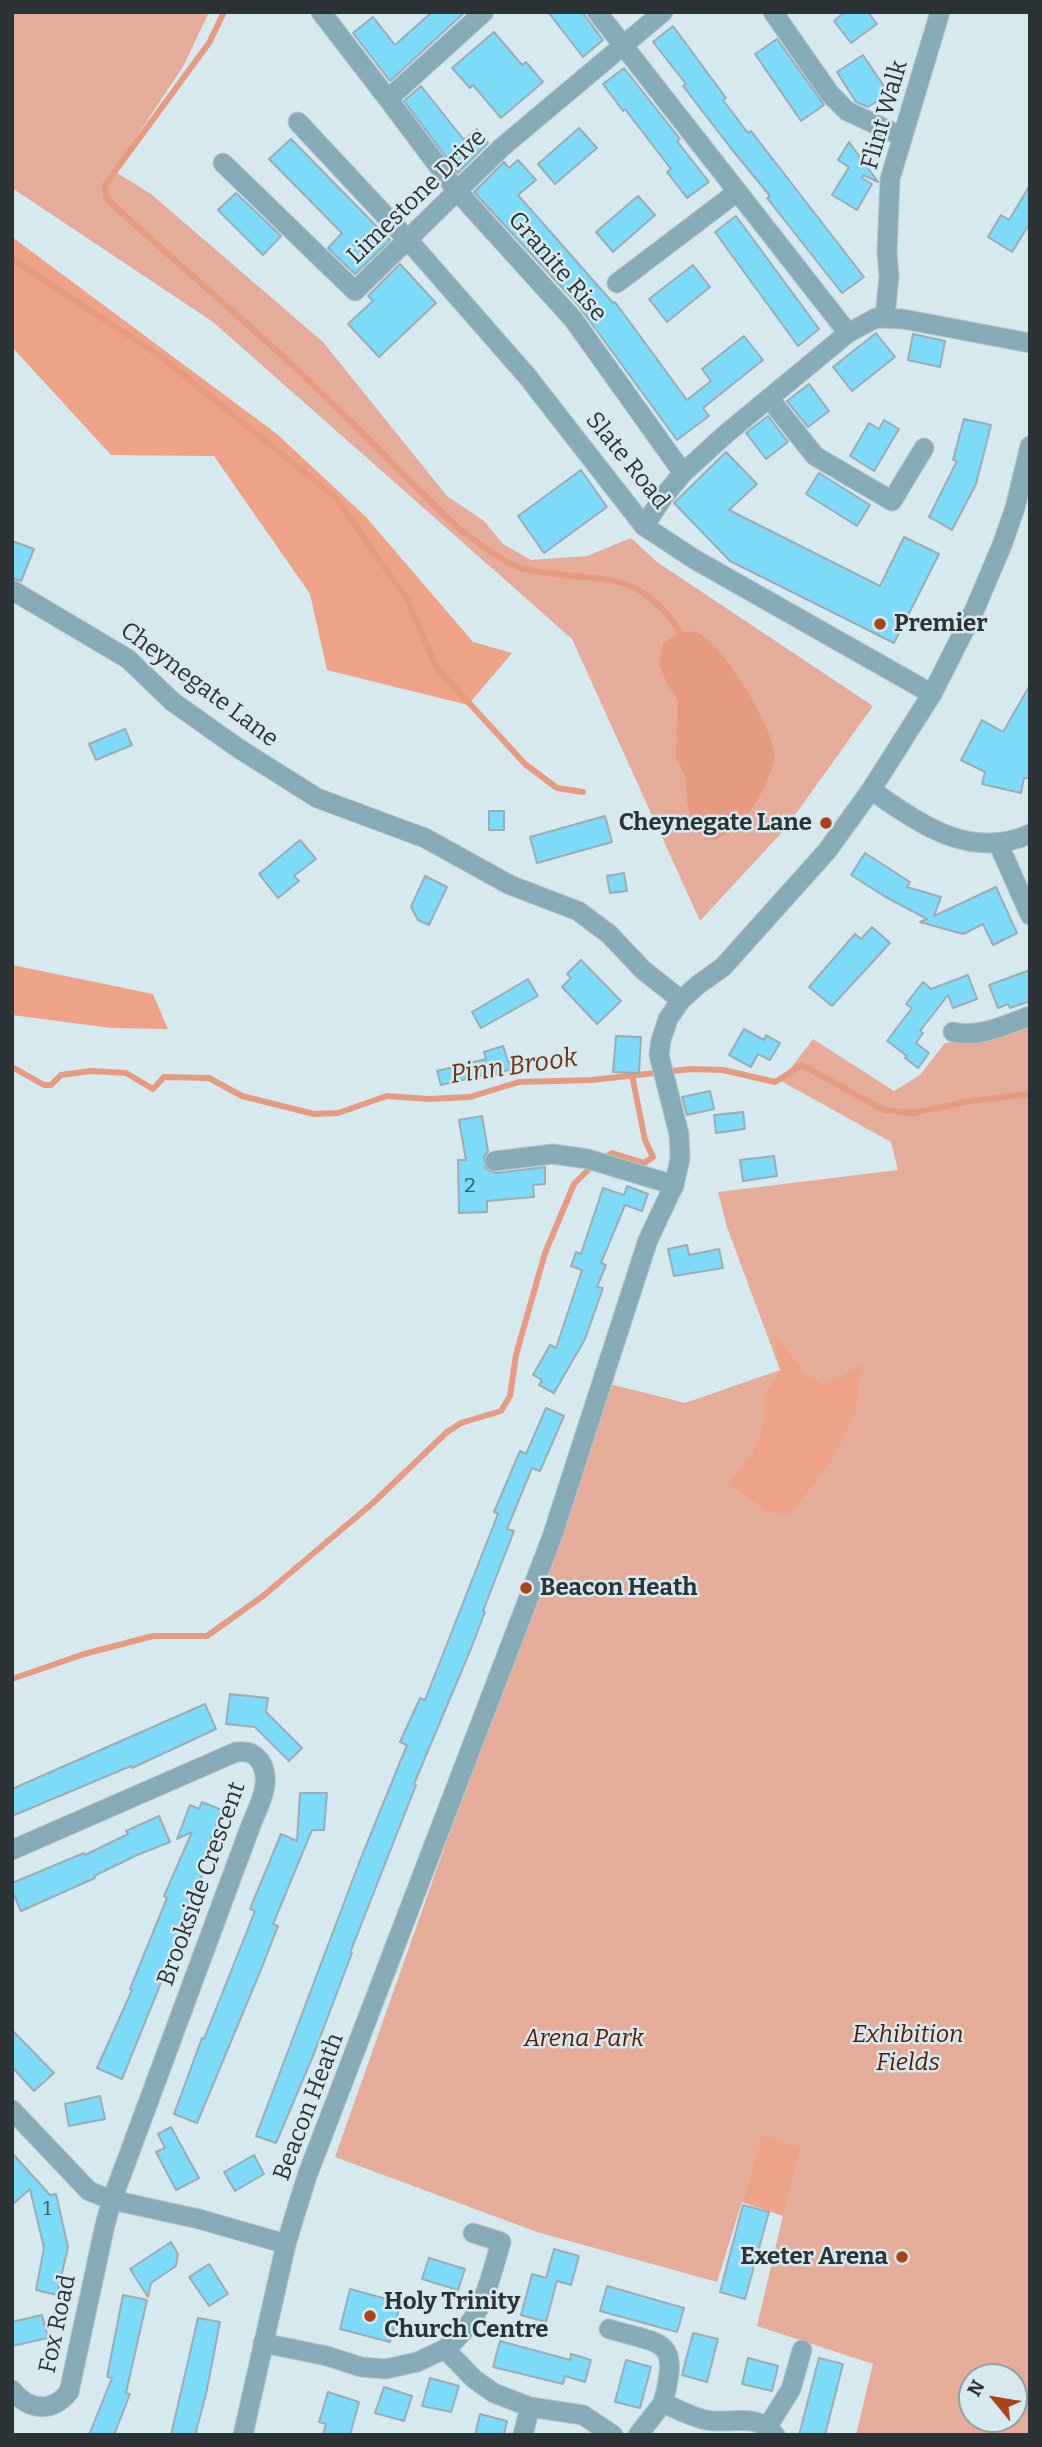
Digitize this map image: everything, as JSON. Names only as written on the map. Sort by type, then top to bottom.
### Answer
[{"type":"street","name":"Granite Rise","points":[[321,12],[457,191],[573,319],[683,473]]},
{"type":"street","points":[[388,99],[484,12]]},
{"type":"street","points":[[597,12],[848,333]]},
{"type":"street","name":"Limestone Drive","points":[[223,163],[355,292],[501,148],[663,12]]},
{"type":"street","points":[[773,12],[830,94],[847,111],[892,132]]},
{"type":"street","name":"Flint Walk","points":[[885,317],[889,276],[887,253],[890,179],[940,12]]},
{"type":"street","name":"Slate Road","points":[[298,122],[408,240],[527,376],[644,526],[694,559],[932,694]]},
{"type":"street","points":[[617,283],[737,192]]},
{"type":"street","points":[[644,526],[683,473],[769,398],[865,322],[885,317],[1030,343]]},
{"type":"street","points":[[769,398],[815,456],[892,501],[924,448]]},
{"type":"street","points":[[681,1000],[723,967],[827,851],[871,790],[932,694],[974,611],[1002,545],[1015,508],[1030,446]]},
{"type":"street","name":"Cheynegate Lane","points":[[12,590],[128,659],[173,702],[237,748],[317,798],[425,838],[510,885],[578,911],[609,934],[643,970],[681,1000]]},
{"type":"street","points":[[871,790],[923,825],[954,839],[999,843],[1030,834]]},
{"type":"street","points":[[999,843],[1030,915]]},
{"type":"street","name":"Beacon Heath","points":[[243,2435],[286,2244],[307,2176],[552,1537],[648,1240],[674,1185],[680,1159],[680,1134],[659,1055],[668,1019],[681,1000]]},
{"type":"street","points":[[953,1032],[985,1032],[1030,1016]]},
{"type":"street","points":[[495,1161],[553,1154],[596,1162],[674,1185]]},
{"type":"street","name":"Brookside Crescent","points":[[12,1850],[236,1752],[247,1751],[256,1757],[265,1769],[266,1783],[112,2200]]},
{"type":"street","points":[[12,2110],[89,2191],[112,2200],[199,2219],[286,2244]]},
{"type":"street","name":"Fox Road","points":[[12,2390],[28,2404],[43,2409],[64,2399],[69,2392],[112,2200]]},
{"type":"street","points":[[264,2343],[327,2356],[361,2367],[386,2369],[417,2362],[445,2349],[471,2324],[483,2303],[501,2242],[473,2233]]},
{"type":"street","points":[[609,2329],[658,2343],[666,2349],[670,2361],[663,2403],[638,2435]]},
{"type":"street","points":[[445,2349],[474,2379],[494,2393],[530,2407],[583,2415],[613,2435]]},
{"type":"street","points":[[663,2403],[702,2419],[717,2422],[743,2419],[771,2430],[791,2389],[802,2350]]},
{"type":"street","points":[[523,2435],[530,2407]]},
{"type":"green space","points":[[12,12],[209,12],[184,65],[114,171],[151,194],[323,342],[447,496],[484,521],[503,544],[531,560],[587,556],[631,538],[657,562],[873,706],[785,829],[700,921],[572,639],[213,322],[12,188]]},
{"type":"green space","points":[[1030,1027],[1030,2435],[856,2435],[873,2364],[757,2326],[799,2147],[762,2137],[717,2282],[537,2232],[335,2157],[447,1840],[555,1554],[610,1384],[685,1403],[780,1370],[727,1227],[718,1192],[898,1170],[891,1142],[781,1081],[813,1039],[894,1091],[920,1075],[945,1043],[999,1038]]},
{"type":"shaded area","points":[[12,237],[277,434],[366,517],[473,642],[512,653],[468,705],[327,670],[310,594],[214,456],[111,455],[12,347]]},
{"type":"shaded area","points":[[680,632],[696,632],[719,651],[758,710],[773,747],[772,767],[754,806],[741,823],[715,840],[696,833],[687,804],[686,778],[676,758],[678,700],[667,684],[659,663],[663,643]]},
{"type":"shaded area","points":[[12,965],[153,994],[168,1029],[111,1028],[12,1015]]},
{"type":"shaded area","points":[[774,1334],[808,1377],[825,1385],[862,1365],[855,1415],[830,1462],[790,1515],[767,1511],[729,1484],[753,1452],[763,1428],[764,1398],[781,1370]]},
{"type":"shaded area","points":[[762,2136],[800,2147],[783,2216],[742,2202]]},
{"type":"building","points":[[432,12],[465,12],[390,81],[353,33],[373,17],[395,45]]},
{"type":"building","points":[[548,12],[582,12],[603,40],[583,57]]},
{"type":"building","points":[[845,12],[868,12],[877,24],[851,43],[834,21]]},
{"type":"building","points":[[673,26],[748,133],[751,131],[864,277],[842,293],[767,198],[770,196],[683,86],[686,84],[653,42]]},
{"type":"building","points":[[494,32],[522,65],[526,62],[543,82],[501,118],[473,85],[470,88],[452,68]]},
{"type":"building","points":[[777,39],[824,105],[801,121],[755,54]]},
{"type":"building","points":[[863,55],[889,94],[868,107],[856,102],[837,72]]},
{"type":"building","points":[[624,68],[680,139],[677,141],[709,182],[687,198],[667,172],[671,169],[603,84]]},
{"type":"building","points":[[421,86],[464,140],[477,129],[488,143],[458,173],[404,101]]},
{"type":"building","points":[[579,128],[597,148],[555,184],[538,164]]},
{"type":"building","points":[[291,139],[390,240],[355,274],[328,248],[342,233],[269,159]]},
{"type":"building","points":[[849,142],[878,182],[863,175],[862,178],[872,184],[857,210],[832,195],[849,167],[838,160]]},
{"type":"building","points":[[518,160],[536,180],[518,195],[613,303],[615,302],[687,400],[711,381],[702,369],[744,336],[763,360],[703,408],[709,416],[677,440],[578,305],[474,192],[504,162],[509,168]]},
{"type":"building","points":[[1030,185],[1030,223],[1012,252],[988,237],[1001,215],[1009,220]]},
{"type":"building","points":[[236,193],[281,236],[263,255],[218,210]]},
{"type":"building","points":[[638,196],[655,215],[613,252],[596,232]]},
{"type":"building","points":[[736,216],[819,329],[798,346],[715,232]]},
{"type":"building","points":[[400,264],[436,303],[379,357],[348,324],[373,301],[368,296]]},
{"type":"building","points":[[693,265],[710,287],[667,322],[649,299]]},
{"type":"building","points":[[876,333],[895,357],[852,391],[833,367]]},
{"type":"building","points":[[913,334],[945,341],[940,367],[908,360]]},
{"type":"building","points":[[809,384],[829,411],[808,427],[787,401]]},
{"type":"building","points":[[768,416],[788,442],[766,459],[746,433]]},
{"type":"building","points":[[964,419],[991,425],[976,484],[952,530],[929,517],[957,461],[953,460]]},
{"type":"building","points":[[884,420],[899,429],[874,471],[850,456],[869,423],[879,429]]},
{"type":"building","points":[[726,452],[757,484],[729,510],[880,586],[904,537],[939,554],[894,643],[730,561],[674,503]]},
{"type":"building","points":[[581,470],[607,507],[544,553],[518,516]]},
{"type":"building","points":[[819,473],[870,505],[857,526],[806,494]]},
{"type":"building","points":[[12,541],[34,549],[21,581],[12,578]]},
{"type":"building","points":[[1030,685],[1030,778],[1024,778],[1021,793],[982,784],[985,772],[961,760],[982,720],[1003,732]]},
{"type":"building","points":[[125,729],[132,745],[96,760],[89,744]]},
{"type":"building","points":[[489,811],[504,811],[504,830],[489,830]]},
{"type":"building","points":[[605,816],[612,842],[537,863],[530,837]]},
{"type":"building","points":[[300,840],[316,859],[294,876],[299,881],[278,898],[259,874]]},
{"type":"building","points":[[865,853],[910,882],[907,887],[941,897],[934,916],[996,887],[1017,933],[993,945],[983,924],[963,934],[920,922],[927,919],[851,875]]},
{"type":"building","points":[[624,873],[627,891],[610,893],[607,876]]},
{"type":"building","points":[[425,876],[447,887],[429,925],[418,920],[411,907]]},
{"type":"building","points":[[872,927],[890,943],[832,1006],[809,987],[855,934],[861,939]]},
{"type":"building","points":[[581,960],[621,1001],[597,1024],[562,987],[571,978],[567,974]]},
{"type":"building","points":[[1030,970],[1030,1001],[1010,1008],[1008,1004],[998,1008],[989,985]]},
{"type":"building","points":[[968,975],[977,999],[953,1008],[948,995],[920,1031],[923,1033],[916,1043],[929,1053],[918,1068],[887,1041],[912,1008],[906,1004],[923,982],[931,989]]},
{"type":"building","points":[[528,979],[538,996],[481,1028],[472,1012]]},
{"type":"building","points":[[744,1029],[764,1040],[766,1035],[780,1043],[770,1060],[758,1054],[751,1067],[729,1055]]},
{"type":"building","points":[[616,1036],[641,1037],[639,1073],[613,1072]]},
{"type":"building","points":[[503,1046],[511,1069],[491,1076],[491,1073],[441,1085],[437,1071],[486,1059],[484,1052]]},
{"type":"building","points":[[710,1091],[714,1109],[687,1115],[682,1097]]},
{"type":"building","points":[[743,1112],[745,1129],[716,1133],[714,1115]]},
{"type":"building","points":[[482,1116],[488,1151],[484,1157],[486,1169],[496,1173],[545,1167],[545,1184],[533,1185],[534,1197],[487,1201],[487,1212],[459,1213],[458,1160],[466,1160],[459,1120]]},
{"type":"building","points":[[774,1156],[777,1176],[743,1181],[740,1160]]},
{"type":"building","points":[[627,1186],[648,1194],[642,1211],[625,1205],[601,1263],[606,1265],[597,1287],[603,1288],[585,1339],[554,1393],[539,1385],[542,1380],[533,1375],[550,1345],[556,1348],[582,1270],[571,1266],[576,1252],[581,1254],[603,1188],[624,1195]]},
{"type":"building","points":[[687,1245],[689,1255],[719,1249],[723,1268],[674,1276],[668,1249]]},
{"type":"building","points":[[546,1408],[564,1416],[540,1471],[532,1468],[507,1529],[514,1531],[483,1611],[485,1612],[414,1784],[416,1785],[313,2056],[276,2143],[256,2136],[359,1863],[407,1745],[400,1742],[420,1698],[425,1700],[498,1514],[494,1512],[520,1451],[526,1454]]},
{"type":"building","points":[[230,1694],[268,1698],[266,1712],[302,1748],[289,1761],[255,1727],[226,1724]]},
{"type":"building","points":[[205,1704],[216,1729],[132,1768],[131,1766],[12,1816],[12,1789]]},
{"type":"building","points":[[300,1793],[327,1793],[324,1830],[312,1830],[273,1924],[278,1926],[262,1967],[197,2123],[174,2114],[202,2038],[204,2039],[255,1911],[250,1909],[281,1834],[297,1841]]},
{"type":"building","points":[[202,1802],[222,1810],[199,1869],[204,1871],[185,1915],[188,1916],[122,2079],[97,2068],[132,1990],[130,1989],[167,1898],[164,1896],[192,1832],[177,1839],[190,1805],[199,1809]]},
{"type":"building","points":[[159,1816],[170,1842],[21,1911],[12,1891],[12,1883],[84,1853],[85,1855],[128,1834],[126,1831]]},
{"type":"building","points":[[12,2030],[54,2073],[34,2091],[12,2067]]},
{"type":"building","points":[[100,2096],[105,2119],[69,2126],[65,2104]]},
{"type":"building","points":[[171,2127],[199,2178],[176,2190],[156,2152],[165,2148],[158,2134]]},
{"type":"building","points":[[12,2153],[50,2195],[56,2194],[68,2247],[57,2295],[36,2290],[44,2248],[30,2189],[12,2205]]},
{"type":"building","points":[[254,2155],[264,2174],[235,2191],[224,2172]]},
{"type":"building","points":[[743,2205],[769,2212],[745,2299],[720,2292]]},
{"type":"building","points":[[171,2242],[178,2254],[176,2266],[151,2283],[148,2297],[130,2269]]},
{"type":"building","points":[[554,2249],[579,2256],[571,2285],[557,2281],[546,2322],[521,2315],[532,2274],[546,2278]]},
{"type":"building","points":[[429,2258],[465,2269],[458,2290],[422,2279]]},
{"type":"building","points":[[209,2264],[228,2294],[209,2306],[189,2277]]},
{"type":"building","points":[[607,2286],[684,2308],[677,2332],[600,2311]]},
{"type":"building","name":"Holy Trinity Church Centre","points":[[350,2289],[401,2303],[390,2342],[340,2329]]},
{"type":"building","points":[[123,2295],[147,2300],[126,2393],[130,2394],[114,2435],[89,2435],[112,2378],[107,2377]]},
{"type":"building","points":[[42,2315],[48,2338],[12,2346],[12,2322]]},
{"type":"building","points":[[198,2318],[220,2322],[206,2394],[195,2435],[171,2435]]},
{"type":"building","points":[[693,2333],[718,2339],[707,2382],[682,2375]]},
{"type":"building","points":[[500,2341],[570,2360],[571,2354],[591,2360],[585,2382],[565,2376],[563,2384],[493,2367]]},
{"type":"building","points":[[748,2358],[778,2366],[772,2391],[742,2384]]},
{"type":"building","points":[[819,2358],[843,2364],[825,2435],[799,2435]]},
{"type":"building","points":[[626,2360],[651,2367],[640,2408],[615,2402]]},
{"type":"building","points":[[430,2378],[459,2386],[451,2412],[422,2406]]},
{"type":"building","points":[[384,2387],[412,2396],[404,2421],[375,2413]]},
{"type":"building","points":[[328,2392],[359,2402],[350,2435],[323,2435],[326,2424],[319,2422]]},
{"type":"building","points":[[480,2414],[507,2421],[504,2435],[475,2435]]},
{"type":"waterway","points":[[224,12],[209,43],[105,185],[106,198],[282,356],[445,516],[471,538],[505,561],[521,568],[627,585],[645,594],[663,609],[680,632]]},
{"type":"waterway","points":[[12,259],[160,356],[335,497],[407,599],[436,667],[525,764],[557,788],[583,792]]},
{"type":"waterway","name":"Pinn Brook","points":[[12,1067],[44,1085],[51,1085],[61,1075],[91,1071],[126,1073],[153,1089],[164,1077],[209,1078],[242,1096],[314,1114],[338,1113],[387,1096],[429,1099],[470,1097],[519,1082],[592,1080],[691,1069],[723,1070],[775,1082],[802,1065],[884,1110],[913,1113],[970,1101],[1030,1094]]},
{"type":"waterway","points":[[602,1159],[612,1153],[644,1163],[653,1157],[645,1140],[632,1075]]},
{"type":"waterway","points":[[12,1679],[84,1654],[153,1636],[207,1636],[263,1596],[374,1502],[447,1432],[461,1423],[501,1411],[510,1396],[516,1355],[545,1253],[574,1184],[593,1165]]},
{"type":"place","name":"Premier","points":[[880,624]]},
{"type":"place","name":"Cheynegate Lane","points":[[826,823]]},
{"type":"place","name":"Beacon Heath","points":[[526,1588]]},
{"type":"place","name":"Exeter Arena","points":[[902,2257]]},
{"type":"place","name":"Holy Trinity Church Centre","points":[[370,2316]]},
{"type":"park label","name":"Arena Park","points":[[584,2039]]},
{"type":"park label","name":"Exhibition Fields","points":[[908,2049]]}]
